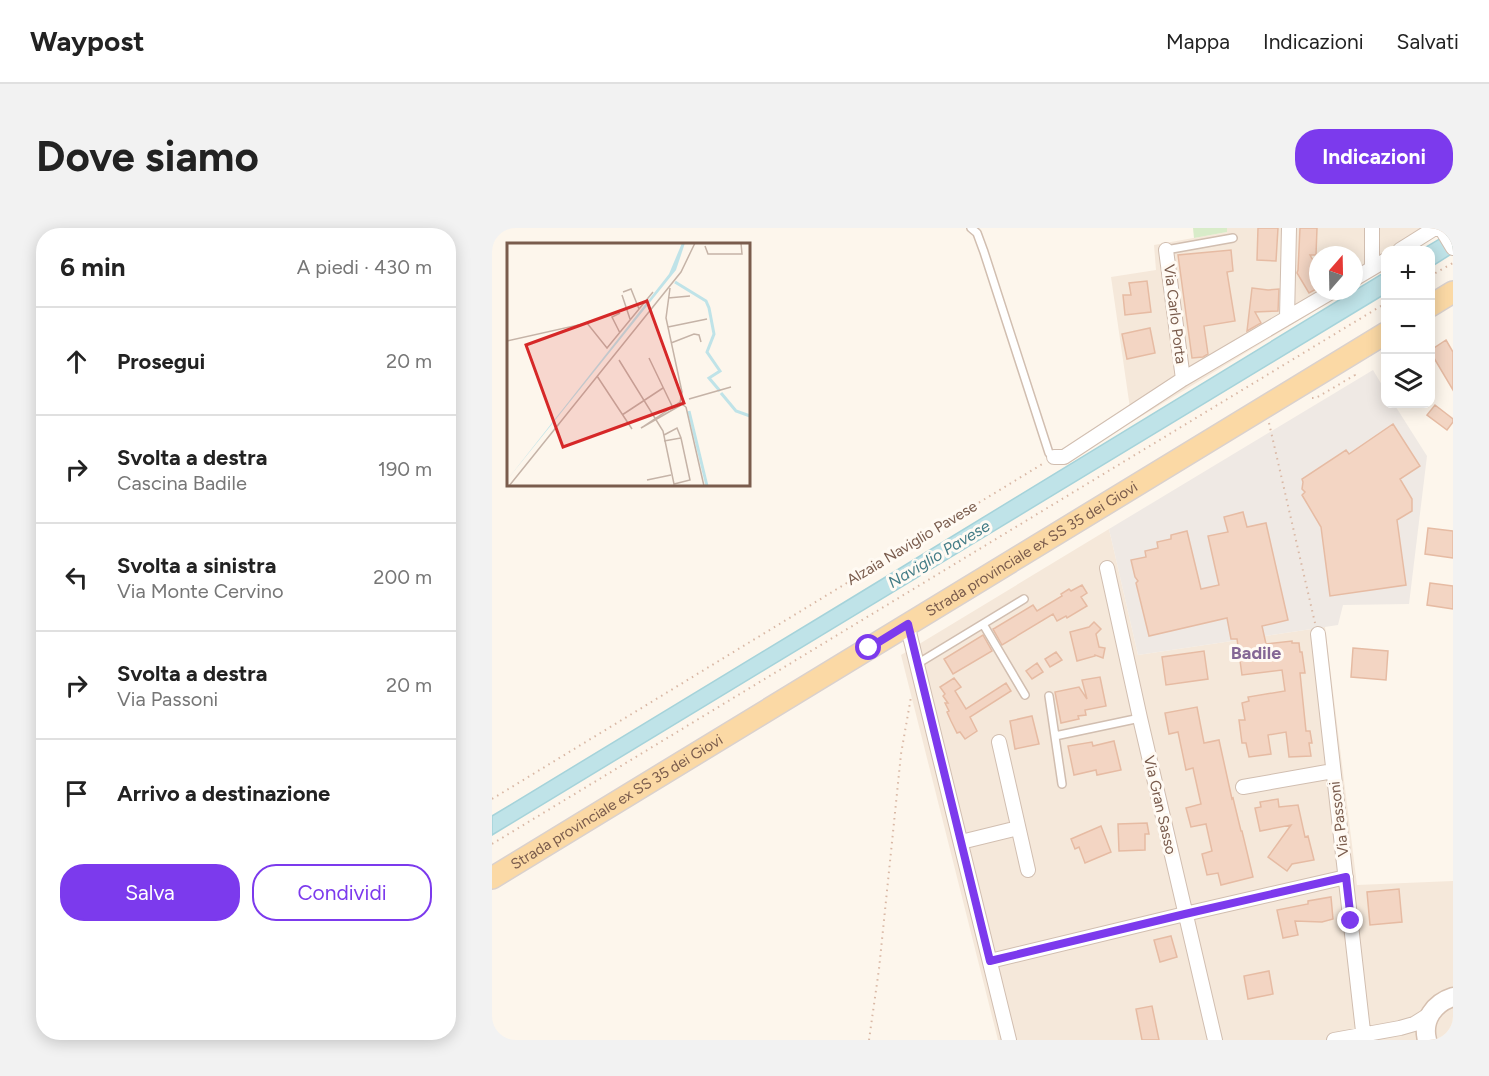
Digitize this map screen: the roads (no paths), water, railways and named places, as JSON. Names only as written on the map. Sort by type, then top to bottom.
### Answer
[{"type":"main road","points":[[1435,303],[1453,292]]},
{"type":"main road","name":"Strada provinciale ex SS 35 dei Giovi","points":[[492,878],[1381,336]]},
{"type":"street","points":[[1287,318],[1289,228]]},
{"type":"street","points":[[1372,228],[1372,268]]},
{"type":"street","points":[[1408,246],[1440,229],[1453,248]]},
{"type":"street","name":"Via Carlo Porta","points":[[1166,250],[1183,379]]},
{"type":"street","points":[[1363,274],[1381,263]]},
{"type":"street","points":[[1054,457],[1064,457],[1183,379],[1318,300]]},
{"type":"street","name":"Via Gran Sasso","points":[[1107,568],[1215,1040]]},
{"type":"street","points":[[908,624],[1009,1040]]},
{"type":"street","name":"Via Passoni","points":[[1318,634],[1364,1037]]},
{"type":"street","points":[[999,742],[1028,870]]},
{"type":"street","points":[[1243,787],[1333,771]]},
{"type":"street","points":[[961,842],[1018,828]]},
{"type":"street","points":[[990,961],[1346,877]]},
{"type":"street","points":[[1427,1040],[1426,1024],[1430,1014],[1436,1005],[1453,997]]},
{"type":"street","points":[[1334,1040],[1364,1037],[1400,1028],[1414,1024],[1430,1014]]},
{"type":"lane","points":[[971,228],[977,233],[984,252],[1049,453],[1054,457]]},
{"type":"lane","points":[[1166,250],[1233,238]]},
{"type":"lane","points":[[917,664],[1024,598]]},
{"type":"lane","points":[[983,624],[1025,695]]},
{"type":"lane","points":[[1049,696],[1062,784]]},
{"type":"lane","points":[[1055,736],[1140,718]]},
{"type":"water","points":[[1453,231],[1453,253],[1435,264],[1435,246],[1428,246]]},
{"type":"water","name":"Naviglio Pavese","points":[[1381,274],[1381,296],[492,835],[492,816],[1339,300],[1363,300],[1363,285]]},
{"type":"district","name":"Badile","points":[[1256,653]]}]
